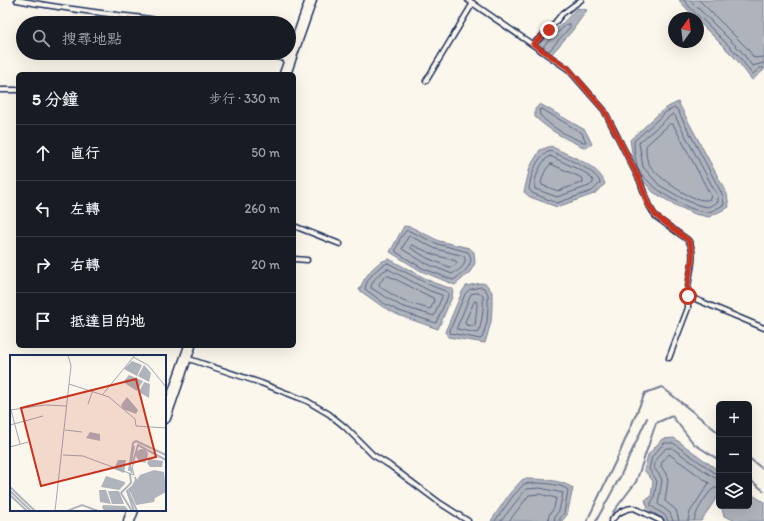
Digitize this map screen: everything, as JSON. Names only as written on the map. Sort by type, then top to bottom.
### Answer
[{"type":"street","points":[[296,41],[311,0]]},
{"type":"street","points":[[285,72],[289,60]]},
{"type":"street","points":[[166,415],[189,348]]},
{"type":"street","points":[[129,521],[133,511]]},
{"type":"lane","points":[[17,0],[70,10],[119,16]]},
{"type":"lane","points":[[468,0],[568,68],[604,110],[640,181],[648,204],[656,216],[688,240],[691,245],[692,258],[687,289],[688,308],[669,358]]},
{"type":"lane","points":[[533,44],[549,30],[562,14],[581,0]]},
{"type":"lane","points":[[426,80],[473,3]]},
{"type":"lane","points":[[0,90],[16,90]]},
{"type":"lane","points":[[296,227],[340,244]]},
{"type":"lane","points":[[296,259],[307,260]]},
{"type":"lane","points":[[688,296],[764,328]]},
{"type":"lane","points":[[186,358],[261,383],[307,401],[329,414],[345,427],[373,455],[468,521]]},
{"type":"lane","points":[[611,521],[625,509],[634,508],[661,521]]},
{"type":"water","points":[[679,0],[764,0],[764,70],[752,80],[736,59],[704,27],[704,12],[690,12]]},
{"type":"water","points":[[577,8],[587,10],[572,31],[549,57],[540,51],[540,43],[562,24]]},
{"type":"water","points":[[678,102],[727,194],[729,207],[709,217],[695,214],[677,206],[653,192],[635,171],[630,140],[664,109]]},
{"type":"water","points":[[540,104],[585,130],[592,144],[586,148],[547,127],[535,117],[535,109]]},
{"type":"water","points":[[551,146],[590,166],[602,177],[605,184],[594,194],[557,207],[530,197],[524,192],[530,167],[540,150]]},
{"type":"water","points":[[404,226],[411,227],[439,241],[469,248],[474,252],[475,263],[470,272],[455,285],[421,271],[390,252]]},
{"type":"water","points":[[389,259],[434,283],[453,289],[452,297],[438,329],[398,315],[383,307],[359,290],[367,275],[374,267]]},
{"type":"water","points":[[481,283],[486,284],[492,292],[491,322],[485,343],[448,337],[445,332],[462,292],[466,286]]},
{"type":"water","points":[[674,438],[716,469],[716,498],[701,521],[666,521],[648,509],[645,500],[651,497],[653,481],[644,470],[648,455],[662,439]]},
{"type":"water","points":[[523,479],[543,479],[556,481],[573,488],[567,515],[562,521],[491,521],[510,493]]},
{"type":"water","points":[[752,495],[764,502],[764,521],[736,521],[724,516],[722,509],[752,509]]},
{"type":"waterway","points":[[587,521],[620,452],[645,393],[662,387],[716,431]]},
{"type":"waterway","points":[[610,520],[613,512],[636,482],[656,423],[672,416],[694,444],[716,458]]},
{"type":"waterway","points":[[596,521],[620,477],[647,418]]},
{"type":"waterway","points":[[752,460],[764,470]]},
{"type":"waterway","points":[[752,481],[764,491]]},
{"type":"route","points":[[549,30],[533,44],[568,68],[604,110],[640,181],[648,204],[656,216],[688,240],[691,245],[692,258],[687,289],[688,296]]}]
